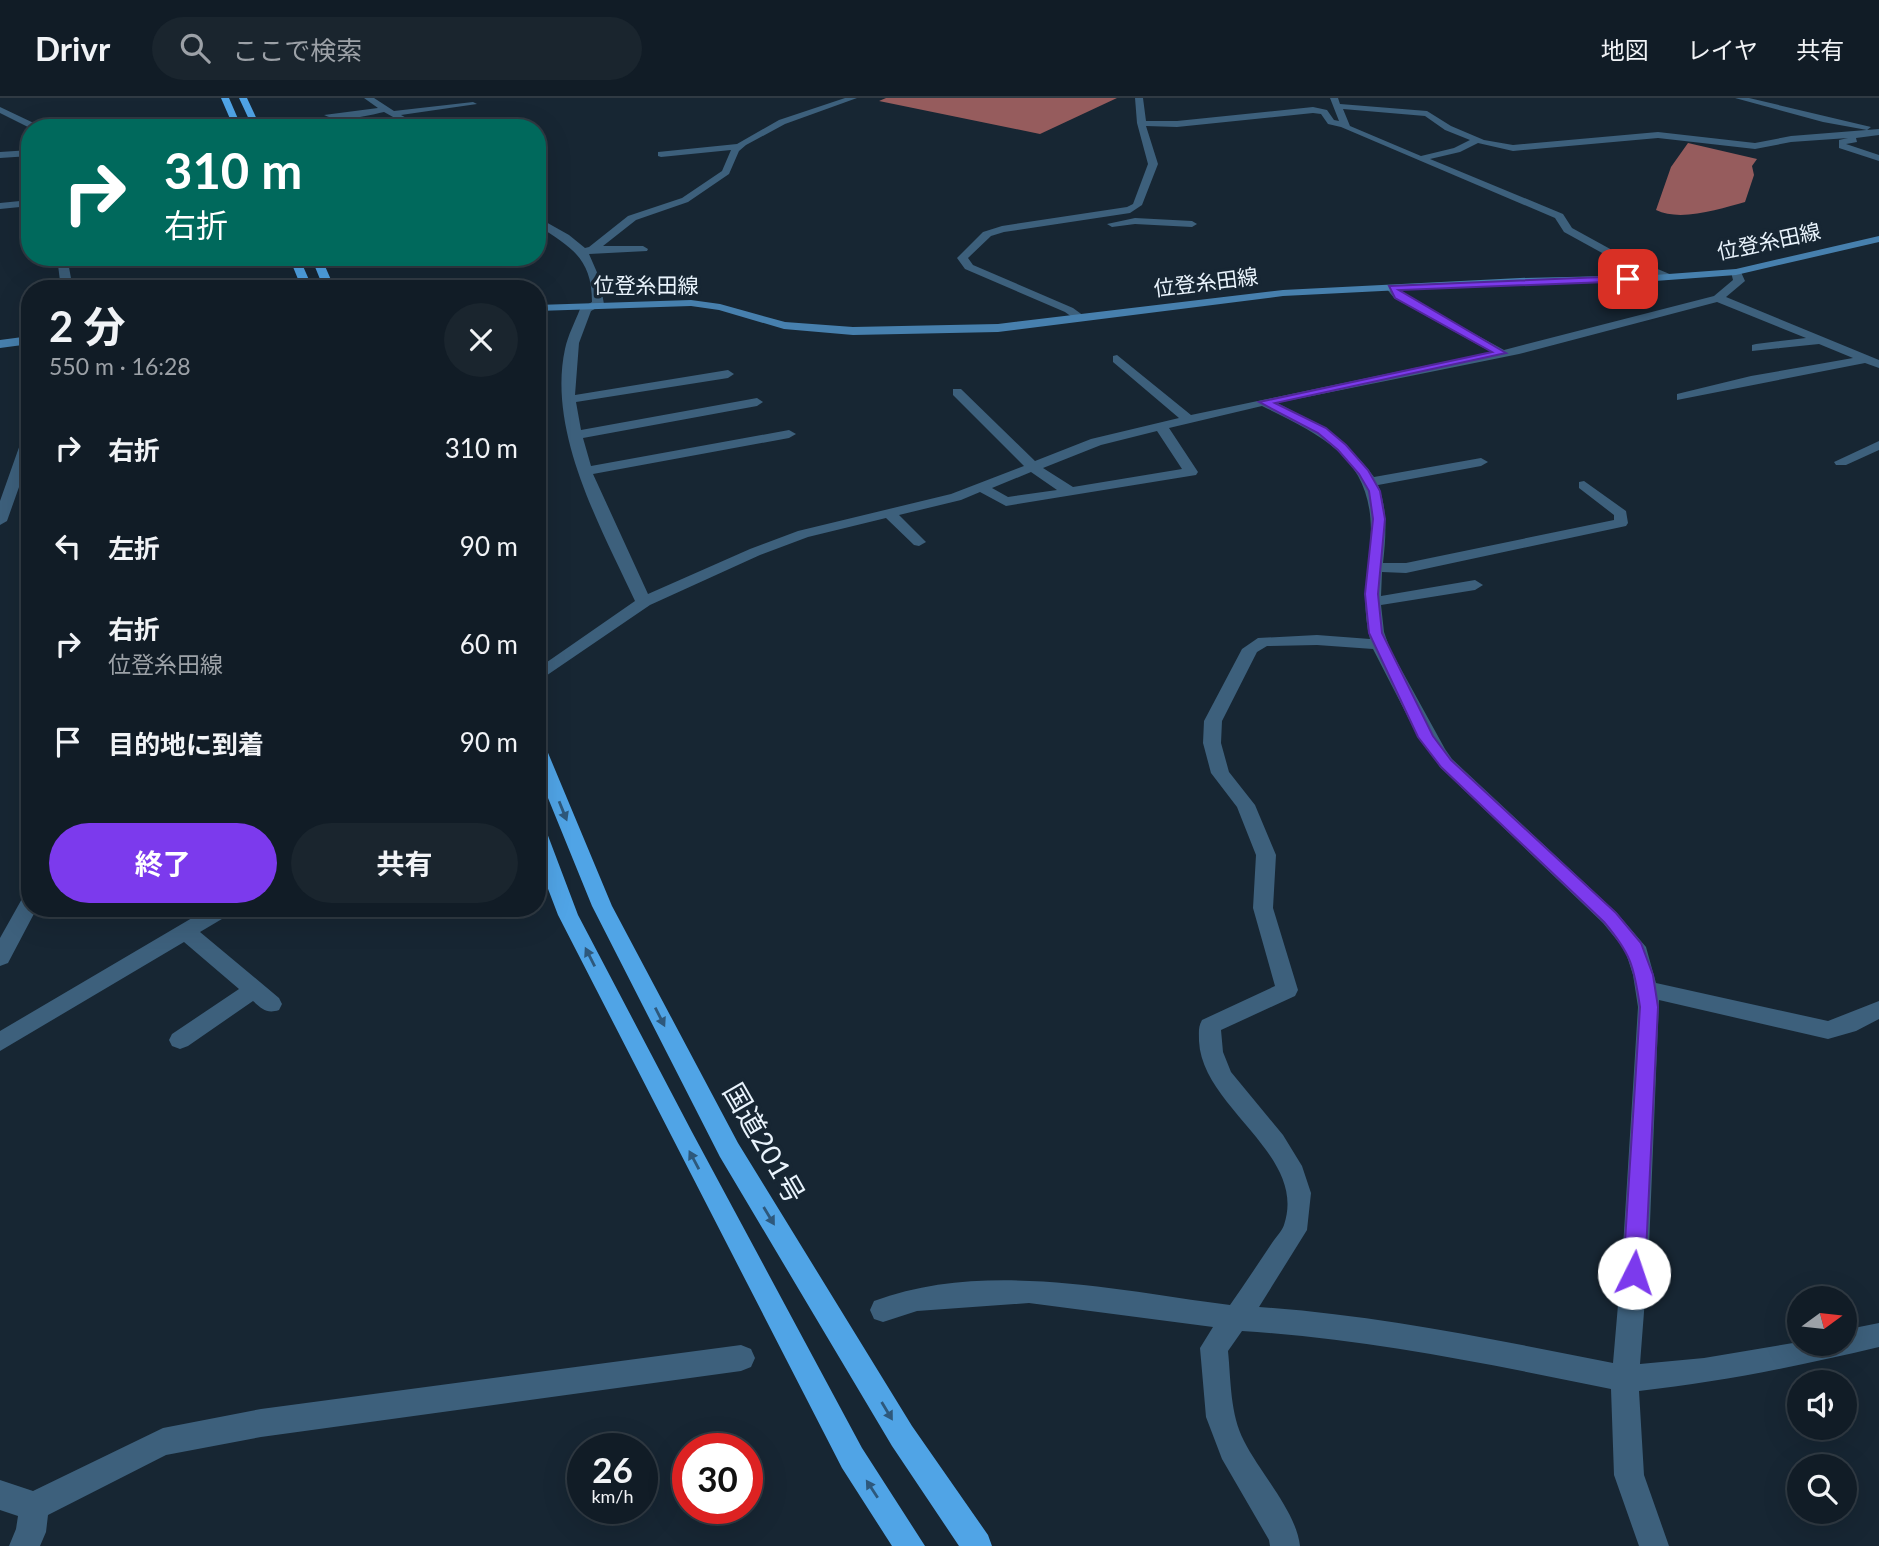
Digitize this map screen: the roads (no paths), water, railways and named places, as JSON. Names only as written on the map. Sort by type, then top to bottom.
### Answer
[{"type":"highway","points":[[225,98],[233,119]]},
{"type":"highway","points":[[243,98],[253,119]]},
{"type":"highway","name":"国道201号","points":[[546,770],[602,906],[729,1150],[902,1436],[977,1546]]},
{"type":"highway","points":[[546,857],[568,915],[696,1164],[852,1458],[910,1546]]},
{"type":"main road","name":"位登糸田線","points":[[546,307],[691,303],[720,307],[784,325],[853,331],[998,328],[1283,293],[1736,272],[1879,239]]},
{"type":"main road","points":[[0,344],[21,341]]},
{"type":"street","points":[[368,98],[405,119]]},
{"type":"street","points":[[589,251],[632,218],[685,200],[704,188],[726,172],[735,150],[740,146],[782,122],[853,98]]},
{"type":"street","points":[[1080,318],[1069,310],[969,267],[962,258],[986,233],[1130,210],[1137,205],[1153,164],[1141,122],[1139,98]]},
{"type":"street","points":[[1739,98],[1823,120],[1879,130]]},
{"type":"street","points":[[1344,125],[1336,102],[1427,114],[1448,128],[1479,140],[1498,146],[1521,148],[1658,135],[1755,146],[1791,139],[1861,135],[1879,130]]},
{"type":"street","points":[[395,113],[473,104]]},
{"type":"street","points":[[328,115],[357,114],[384,108]]},
{"type":"street","points":[[0,110],[21,120]]},
{"type":"street","points":[[1141,122],[1177,124],[1313,110],[1324,112],[1331,122],[1344,125],[1362,136],[1559,216],[1568,230],[1608,252],[1668,277]]},
{"type":"street","points":[[1879,138],[1842,142],[1842,146],[1879,158]]},
{"type":"street","points":[[1418,160],[1457,150],[1479,140]]},
{"type":"street","points":[[661,155],[740,146]]},
{"type":"street","points":[[0,155],[21,154]]},
{"type":"street","points":[[0,206],[21,204]]},
{"type":"street","points":[[1094,214],[1105,225],[1135,221],[1192,224]]},
{"type":"street","points":[[546,225],[589,251],[643,249]]},
{"type":"street","points":[[589,251],[599,298],[597,304],[586,309],[570,353],[571,399],[576,435],[586,471],[644,602]]},
{"type":"street","points":[[546,671],[644,602],[755,552],[803,534],[956,497],[1096,442],[1264,402],[1501,353],[1718,298],[1739,281],[1736,272]]},
{"type":"street","points":[[1392,288],[1398,296],[1501,353]]},
{"type":"street","points":[[1718,298],[1879,365]]},
{"type":"street","points":[[1756,348],[1820,340]]},
{"type":"street","points":[[1117,359],[1190,421]]},
{"type":"street","points":[[1682,397],[1865,359]]},
{"type":"street","points":[[571,399],[728,374]]},
{"type":"street","points":[[957,392],[1033,467],[1070,492]]},
{"type":"street","points":[[576,435],[757,402]]},
{"type":"street","points":[[1264,402],[1322,430],[1342,447],[1370,482],[1379,519],[1373,602],[1380,645],[1426,737],[1446,763],[1610,918],[1635,947],[1649,1007],[1636,1247],[1625,1379],[1629,1475],[1654,1546]]},
{"type":"street","points":[[982,487],[1006,502],[1191,472],[1161,427]]},
{"type":"street","points":[[586,471],[789,433]]},
{"type":"street","points":[[1841,462],[1879,445]]},
{"type":"street","points":[[0,521],[21,462]]},
{"type":"street","points":[[1370,482],[1480,462]]},
{"type":"street","points":[[1374,567],[1406,568],[1621,523],[1621,514],[1584,485]]},
{"type":"street","points":[[890,514],[919,542]]},
{"type":"street","points":[[1373,602],[1475,584]]},
{"type":"street","points":[[1285,1546],[1284,1536],[1232,1449],[1220,1416],[1214,1348],[1260,1286],[1297,1225],[1299,1190],[1279,1146],[1223,1081],[1207,1045],[1210,1026],[1287,990],[1263,908],[1266,855],[1246,805],[1220,773],[1212,743],[1213,722],[1250,649],[1264,641],[1317,640],[1380,645]]},
{"type":"street","points":[[0,958],[22,917]]},
{"type":"street","points":[[0,1042],[210,917]]},
{"type":"street","points":[[180,1040],[263,997],[186,932]]},
{"type":"street","points":[[1646,989],[1828,1030],[1848,1026],[1879,1009]]},
{"type":"street","points":[[883,1310],[917,1298],[1030,1291],[1235,1318],[1293,1322],[1471,1348],[1625,1379],[1703,1371],[1792,1356]]},
{"type":"street","points":[[1857,1340],[1879,1335]]},
{"type":"street","points":[[0,1495],[34,1506],[163,1442],[261,1423],[741,1359]]},
{"type":"street","points":[[24,1546],[31,1532],[34,1506]]}]
